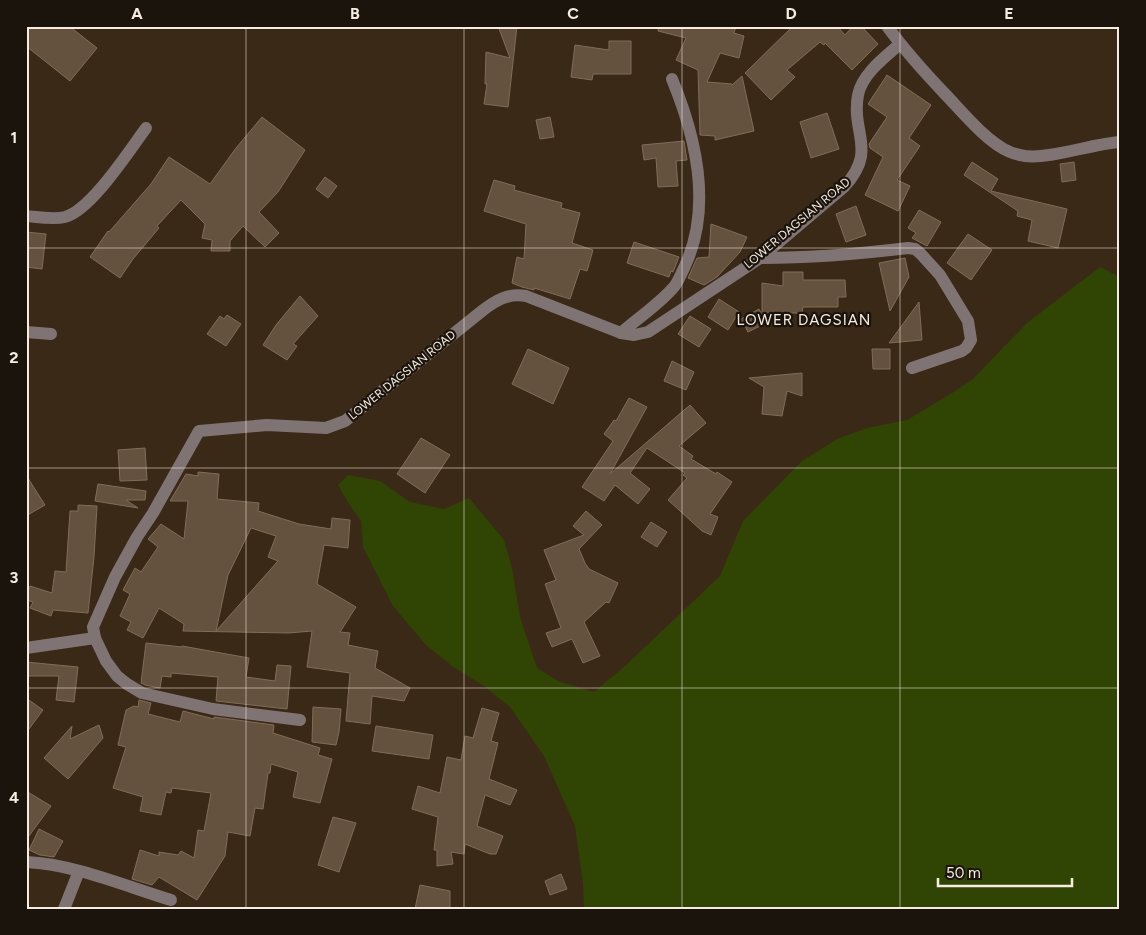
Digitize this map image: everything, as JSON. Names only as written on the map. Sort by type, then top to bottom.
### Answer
[{"type":"street","points":[[887,26],[900,44],[969,120],[1010,152],[1025,156],[1037,156],[1100,143],[1120,142]]},
{"type":"street","name":"LOWER DAGSIAN ROAD","points":[[95,638],[93,627],[115,577],[199,431],[267,425],[326,428],[345,421],[482,311],[504,297],[516,294],[526,296],[621,333],[634,335],[648,332],[760,258],[854,177],[863,154],[858,122],[858,94],[864,81],[877,65],[900,44]]},
{"type":"street","points":[[621,333],[675,287],[690,257],[699,220],[698,165],[691,131],[672,79]]},
{"type":"street","points":[[26,216],[49,218],[66,216],[77,212],[91,200],[146,128]]},
{"type":"street","points":[[760,258],[800,258],[908,248],[915,249],[940,276],[968,321],[971,340],[962,351],[912,368]]},
{"type":"street","points":[[26,332],[51,334]]},
{"type":"street","points":[[26,648],[95,638],[106,660],[117,676],[142,693],[213,709],[300,720]]},
{"type":"street","points":[[26,862],[44,863],[78,871],[171,900]]},
{"type":"street","points":[[64,909],[78,871]]},
{"type":"green space","points":[[1100,267],[1120,277],[1120,909],[584,909],[583,884],[575,826],[544,756],[510,707],[426,645],[393,606],[363,547],[361,521],[338,485],[348,475],[380,481],[410,502],[444,509],[469,498],[504,540],[512,568],[520,617],[537,668],[558,681],[594,692],[625,666],[720,576],[743,521],[802,461],[837,439],[867,428],[907,420],[949,395],[973,379],[1027,323]]},
{"type":"building","points":[[26,26],[69,26],[97,48],[70,81],[26,46]]},
{"type":"building","points":[[498,26],[517,26],[508,107],[484,104],[487,84],[485,84],[486,52],[510,58]]},
{"type":"building","points":[[659,26],[736,26],[734,33],[744,36],[739,58],[720,53],[707,82],[732,85],[742,76],[754,131],[715,140],[715,136],[700,135],[698,70],[676,60],[686,38],[658,31]]},
{"type":"building","points":[[793,26],[837,26],[845,35],[853,26],[861,26],[878,44],[852,70],[825,43],[824,45],[820,42],[787,70],[795,77],[771,100],[745,73]]},
{"type":"building","points":[[609,41],[631,41],[631,74],[593,74],[592,80],[571,77],[575,45],[609,50]]},
{"type":"building","points":[[887,75],[931,105],[909,138],[920,146],[897,180],[910,186],[898,211],[865,195],[883,157],[870,148],[869,144],[887,117],[868,104]]},
{"type":"building","points":[[827,113],[839,149],[811,158],[800,122]]},
{"type":"building","points":[[262,117],[305,150],[278,192],[259,212],[279,233],[265,247],[243,226],[230,241],[230,251],[211,251],[212,240],[202,238],[205,224],[181,200],[157,226],[159,228],[120,278],[90,257],[108,231],[151,184],[169,157],[210,184],[236,148]]},
{"type":"building","points":[[550,117],[554,137],[540,139],[536,120]]},
{"type":"building","points":[[684,141],[687,160],[676,161],[678,186],[658,187],[656,158],[644,160],[642,145]]},
{"type":"building","points":[[972,162],[998,179],[991,191],[1067,209],[1058,248],[1028,241],[1032,220],[1017,216],[1018,211],[964,175]]},
{"type":"building","points":[[1074,162],[1076,180],[1062,182],[1060,164]]},
{"type":"building","points":[[325,177],[337,186],[328,198],[316,189]]},
{"type":"building","points":[[494,180],[515,186],[514,190],[562,203],[561,208],[580,213],[572,243],[593,250],[587,271],[580,269],[570,299],[512,283],[517,257],[524,259],[526,224],[484,211]]},
{"type":"building","points":[[856,206],[866,235],[846,242],[836,214]]},
{"type":"building","points":[[919,210],[941,222],[927,246],[912,238],[916,233],[908,228]]},
{"type":"building","points":[[711,224],[747,237],[740,252],[717,277],[704,285],[688,278],[697,258],[709,257]]},
{"type":"building","points":[[26,232],[46,234],[42,269],[26,267]]},
{"type":"building","points":[[968,234],[992,250],[971,280],[947,263]]},
{"type":"building","points":[[634,242],[679,257],[669,277],[627,263]]},
{"type":"building","points":[[905,258],[909,277],[890,311],[879,263]]},
{"type":"building","points":[[783,272],[803,272],[803,280],[845,280],[846,297],[838,297],[838,307],[803,307],[802,313],[762,313],[762,283],[783,286]]},
{"type":"building","points":[[300,296],[318,316],[293,344],[297,346],[287,360],[263,345],[276,325]]},
{"type":"building","points":[[719,299],[739,312],[728,330],[708,317]]},
{"type":"building","points":[[919,302],[922,340],[889,343]]},
{"type":"building","points":[[759,309],[766,323],[748,332],[741,319]]},
{"type":"building","points":[[227,315],[241,324],[226,346],[207,334],[220,316],[224,319]]},
{"type":"building","points":[[690,316],[711,329],[699,347],[678,334]]},
{"type":"building","points":[[528,349],[569,368],[553,404],[512,384]]},
{"type":"building","points":[[872,349],[890,349],[890,369],[873,369]]},
{"type":"building","points":[[672,361],[694,372],[686,390],[664,381]]},
{"type":"building","points":[[802,373],[802,396],[787,391],[782,416],[762,414],[764,387],[749,378]]},
{"type":"building","points":[[629,398],[647,407],[610,474],[690,405],[706,423],[679,446],[693,456],[691,459],[732,482],[710,514],[718,517],[711,535],[702,531],[668,500],[687,478],[683,475],[685,473],[647,448],[630,473],[650,489],[638,504],[615,485],[604,501],[582,487],[613,441],[604,434],[614,420],[616,421]]},
{"type":"building","points":[[421,438],[450,455],[425,493],[397,474]]},
{"type":"building","points":[[145,448],[147,480],[120,481],[118,450]]},
{"type":"building","points":[[198,472],[219,474],[217,499],[259,503],[258,511],[299,524],[331,529],[332,518],[350,520],[348,548],[324,545],[317,584],[356,607],[340,632],[350,633],[348,645],[378,651],[375,668],[410,688],[404,701],[372,696],[370,724],[346,721],[350,673],[307,667],[312,631],[289,633],[183,631],[184,624],[159,608],[143,638],[127,630],[131,622],[120,616],[130,594],[123,590],[135,568],[141,572],[158,547],[148,539],[161,524],[184,539],[188,501],[170,501],[186,474],[198,476]],"holes":[[[251,528],[276,536],[268,557],[278,561],[216,631],[228,575]]]},
{"type":"building","points":[[26,475],[45,505],[26,516]]},
{"type":"building","points":[[98,484],[146,491],[145,500],[126,500],[138,508],[95,501]]},
{"type":"building","points":[[78,505],[97,506],[88,613],[53,610],[51,616],[30,608],[33,602],[26,600],[26,595],[30,586],[52,593],[55,571],[66,572],[70,511],[78,511]]},
{"type":"building","points":[[586,511],[602,525],[579,549],[585,563],[589,569],[618,583],[609,603],[606,602],[584,622],[600,656],[583,663],[572,639],[552,647],[546,633],[561,628],[545,584],[556,580],[544,550],[584,535],[573,526]]},
{"type":"building","points":[[651,522],[667,532],[657,547],[641,537]]},
{"type":"building","points":[[146,643],[182,646],[249,658],[246,677],[275,681],[277,665],[291,666],[287,709],[216,701],[218,677],[171,673],[171,677],[162,676],[160,688],[145,685],[141,683]]},
{"type":"building","points":[[26,662],[78,667],[74,702],[56,700],[59,676],[26,676]]},
{"type":"building","points":[[26,698],[43,710],[26,733]]},
{"type":"building","points":[[139,700],[151,703],[148,714],[180,722],[183,711],[214,719],[214,717],[274,725],[273,733],[320,748],[318,755],[332,759],[320,803],[293,797],[298,772],[271,764],[263,809],[255,808],[250,836],[228,832],[225,856],[197,900],[159,877],[152,885],[132,879],[140,850],[159,856],[159,852],[178,855],[181,851],[194,858],[198,830],[204,831],[211,793],[172,788],[171,793],[166,792],[161,815],[140,811],[143,797],[113,788],[126,747],[118,745],[126,710],[134,706],[138,707]]},
{"type":"building","points":[[313,707],[341,709],[336,745],[312,742]]},
{"type":"building","points":[[482,708],[499,713],[491,741],[498,743],[489,779],[517,790],[510,805],[485,795],[477,826],[503,836],[496,854],[490,854],[465,844],[464,854],[451,852],[453,864],[437,866],[437,850],[434,850],[438,817],[412,809],[418,786],[440,793],[447,757],[461,760],[465,736],[473,738]]},
{"type":"building","points":[[99,725],[103,738],[68,779],[44,758],[72,726],[70,739]]},
{"type":"building","points":[[376,726],[433,735],[429,759],[372,751]]},
{"type":"building","points":[[26,791],[51,806],[26,840]]},
{"type":"building","points":[[333,817],[356,823],[339,872],[318,865]]},
{"type":"building","points":[[39,829],[63,841],[54,857],[40,855],[29,850]]},
{"type":"building","points":[[561,874],[567,889],[550,895],[545,881]]},
{"type":"building","points":[[420,885],[450,891],[450,909],[415,909]]},
{"type":"district","name":"LOWER DAGSIAN","points":[[804,320]]}]
